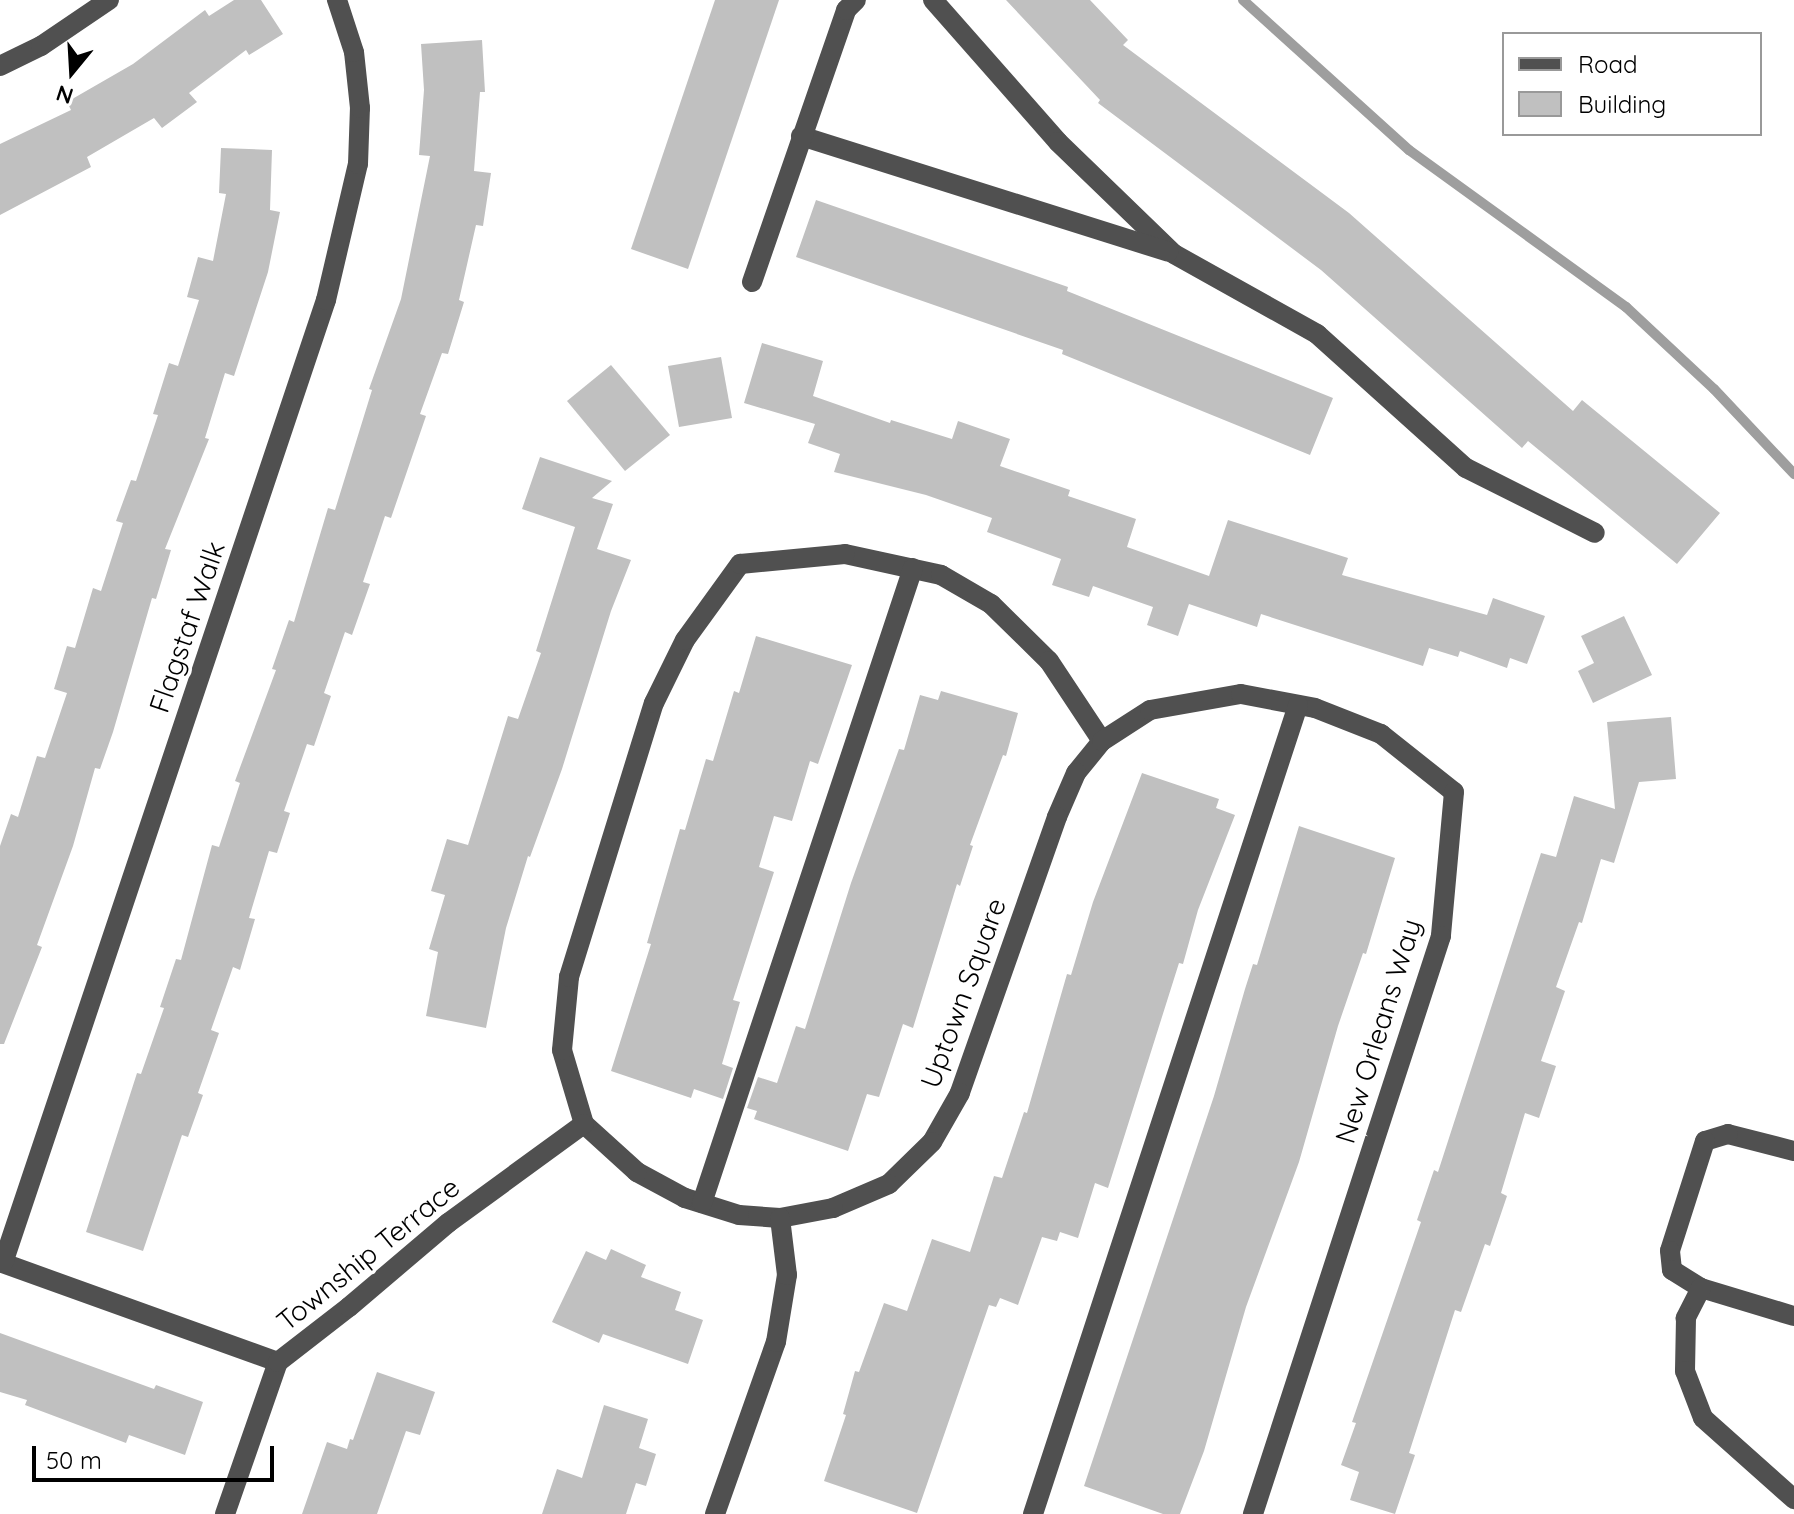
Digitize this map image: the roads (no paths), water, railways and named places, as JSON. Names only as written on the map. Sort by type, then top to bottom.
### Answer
[{"type":"street","points":[[0,66],[41,46],[109,0]]},
{"type":"street","name":"Flagstaf Walk","points":[[1,1262],[326,300],[358,164],[360,108],[354,52],[337,0]]},
{"type":"street","points":[[752,282],[846,10],[856,0]]},
{"type":"street","points":[[933,0],[1058,142],[1174,254]]},
{"type":"street","points":[[801,136],[1174,254],[1317,334],[1466,468],[1595,533]]},
{"type":"street","points":[[584,1124],[562,1050],[569,977],[654,703],[685,640],[740,564],[845,554],[941,575],[991,604],[1049,661],[1102,741]]},
{"type":"street","points":[[702,1203],[913,568]]},
{"type":"street","name":"New Orleans Way","points":[[1102,741],[1150,710],[1241,694],[1315,708],[1381,734],[1454,792],[1441,936],[1253,1514]]},
{"type":"street","points":[[1033,1514],[1298,705]]},
{"type":"street","name":"Uptown Square","points":[[584,1124],[637,1172],[685,1198],[739,1215],[780,1218],[833,1208],[889,1184],[932,1142],[960,1093],[1057,817],[1076,773],[1102,741]]},
{"type":"street","name":"Township Terrace","points":[[225,1514],[278,1362],[448,1223],[584,1124]]},
{"type":"street","points":[[1794,1151],[1728,1134],[1705,1141],[1670,1251],[1672,1270],[1701,1288],[1794,1316]]},
{"type":"street","points":[[715,1514],[776,1342],[787,1275],[780,1218]]},
{"type":"street","points":[[1,1262],[278,1362]]},
{"type":"street","points":[[1701,1288],[1686,1318],[1685,1371],[1703,1418],[1794,1499]]},
{"type":"waterway","points":[[1243,0],[1409,150],[1626,307],[1714,389],[1794,474]]}]
